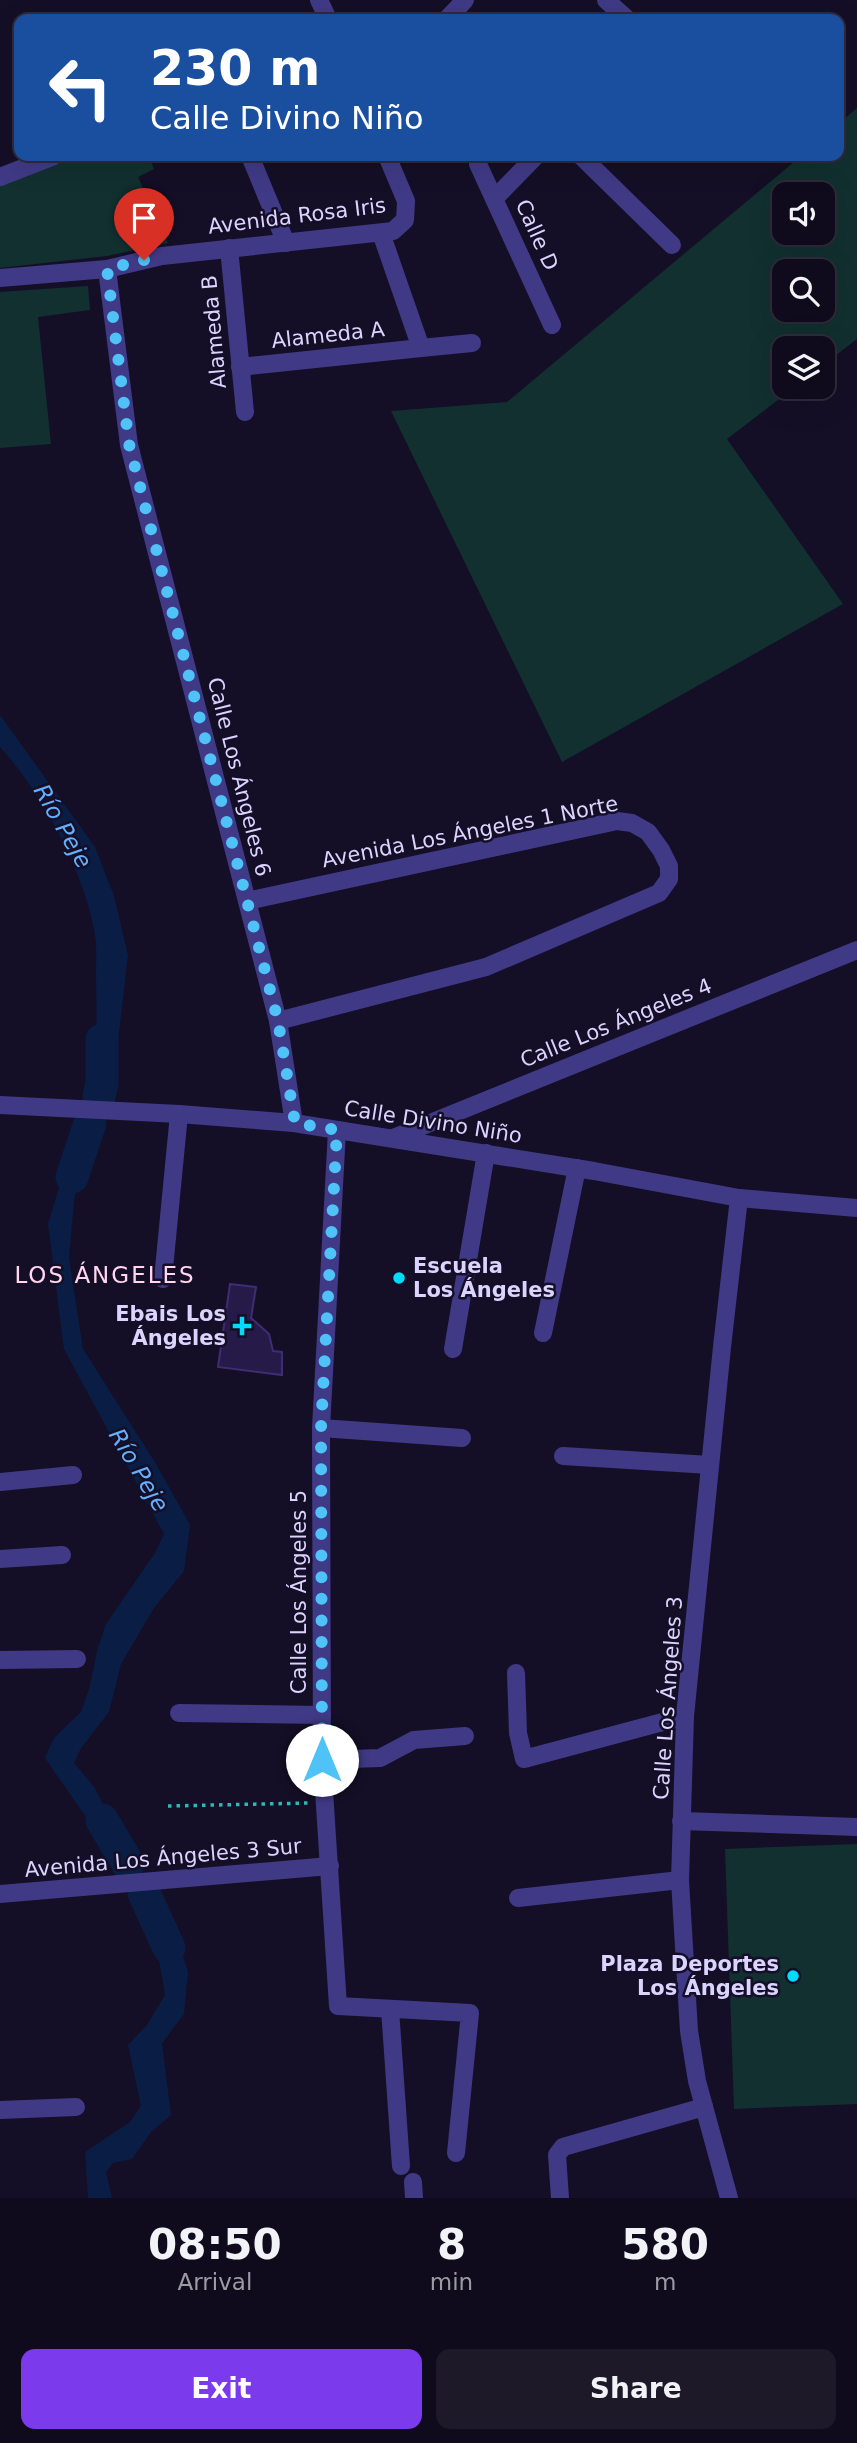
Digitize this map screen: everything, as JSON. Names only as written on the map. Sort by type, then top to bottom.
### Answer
[{"type":"street","points":[[452,14],[465,0]]},
{"type":"street","points":[[606,0],[621,14]]},
{"type":"street","points":[[0,177],[41,161]]},
{"type":"street","points":[[252,161],[286,243]]},
{"type":"street","name":"Avenida Rosa Iris","points":[[0,278],[107,269],[162,256],[393,231],[405,220],[406,201],[389,161]]},
{"type":"street","points":[[495,198],[531,161]]},
{"type":"street","points":[[586,161],[672,245]]},
{"type":"street","name":"Calle D","points":[[478,164],[552,325]]},
{"type":"street","name":"Alameda A","points":[[381,233],[421,348]]},
{"type":"street","name":"Alameda B","points":[[229,248],[245,412]]},
{"type":"street","name":"Calle Los Ángeles 6","points":[[107,269],[129,444],[278,1021],[295,1123]]},
{"type":"street","name":"Alameda A","points":[[240,367],[472,343]]},
{"type":"street","name":"Avenida Los Ángeles 1 Norte","points":[[247,901],[617,821],[632,823],[648,832],[669,866],[669,879],[659,893],[486,967],[278,1021]]},
{"type":"street","name":"Calle Los Ángeles 4","points":[[391,1138],[857,950]]},
{"type":"street","name":"Calle Divino Niño","points":[[0,1105],[295,1123],[577,1168],[739,1198],[857,1208]]},
{"type":"street","points":[[163,1279],[179,1114]]},
{"type":"street","name":"Calle Los Ángeles 5","points":[[337,1130],[321,1428],[322,1760],[338,2006],[470,2013],[456,2153]]},
{"type":"street","points":[[453,1349],[486,1153]]},
{"type":"street","points":[[543,1333],[577,1168]]},
{"type":"street","name":"Calle Los Ángeles 3","points":[[729,2198],[704,2107],[689,2031],[680,1880],[685,1716],[739,1198]]},
{"type":"street","points":[[321,1428],[462,1438]]},
{"type":"street","points":[[563,1456],[710,1465]]},
{"type":"street","points":[[0,1482],[73,1475]]},
{"type":"street","points":[[0,1559],[62,1555]]},
{"type":"street","points":[[0,1661],[77,1659]]},
{"type":"street","points":[[516,1673],[518,1733],[524,1759],[685,1716]]},
{"type":"street","points":[[179,1713],[322,1715]]},
{"type":"street","points":[[322,1760],[380,1758],[414,1740],[465,1736]]},
{"type":"street","points":[[681,1821],[857,1827]]},
{"type":"street","name":"Avenida Los Ángeles 3 Sur","points":[[0,1894],[330,1866]]},
{"type":"street","points":[[518,1898],[680,1880]]},
{"type":"street","points":[[390,2009],[401,2166]]},
{"type":"street","points":[[0,2110],[76,2107]]},
{"type":"street","points":[[560,2198],[557,2155],[563,2147],[704,2107]]},
{"type":"path","points":[[168,1805],[325,1803]]},
{"type":"green space","points":[[857,108],[857,339],[835,356],[835,336],[772,336],[772,399],[779,399],[727,439],[843,604],[562,762],[391,411],[507,402],[795,161],[844,161],[844,119]]},
{"type":"green space","points":[[65,161],[151,161],[154,169],[138,177],[168,243],[107,256],[0,268],[0,185]]},
{"type":"green space","points":[[88,286],[90,310],[38,317],[51,444],[0,448],[0,292]]},
{"type":"green space","name":"Plaza Deportes Los Ángeles","points":[[857,1844],[857,2104],[734,2109],[725,1849]]},
{"type":"water","points":[[0,715],[95,847],[114,896],[128,955],[116,1058],[102,1084],[97,1042],[96,944],[90,912],[60,835],[31,786],[0,747]]},
{"type":"water","points":[[87,1135],[74,1201],[69,1258],[83,1349],[156,1464],[190,1525],[184,1571],[154,1608],[121,1664],[109,1712],[81,1748],[74,1763],[95,1788],[125,1849],[123,1858],[111,1853],[45,1758],[54,1738],[81,1712],[106,1624],[155,1553],[164,1534],[64,1349],[48,1224],[63,1175]]},
{"type":"water","points":[[150,1906],[174,1929],[188,1972],[184,2014],[162,2043],[171,2115],[151,2132],[132,2159],[113,2163],[106,2172],[112,2198],[88,2198],[85,2152],[130,2122],[141,2106],[128,2045],[147,2025],[165,1995]]},
{"type":"building","name":"Ebais Los Ángeles","points":[[230,1284],[256,1287],[251,1318],[269,1334],[273,1351],[282,1352],[282,1375],[218,1367]]},
{"type":"waterway","name":"Río Peje","points":[[99,1096],[102,1084],[102,1040]]},
{"type":"waterway","name":"Río Peje","points":[[72,1177],[90,1123]]},
{"type":"waterway","name":"Río Peje","points":[[102,1820],[128,1864]]},
{"type":"waterway","name":"Río Peje","points":[[144,1893],[169,1948]]},
{"type":"place","name":"Escuela Los Ángeles","points":[[399,1278]]},
{"type":"place","name":"Ebais Los Ángeles","points":[[242,1326]]},
{"type":"place","name":"Plaza Deportes Los Ángeles","points":[[793,1976]]},
{"type":"district","name":"LOS ÁNGELES","points":[[105,1275]]},
{"type":"route","points":[[144,260],[107,269],[129,444],[278,1021],[295,1123],[337,1130],[321,1428],[322,1760]]}]
